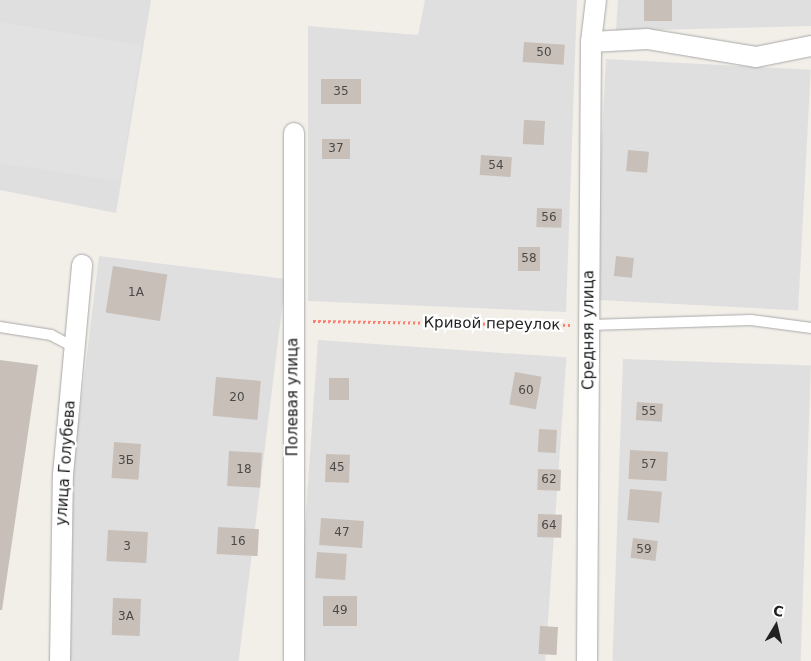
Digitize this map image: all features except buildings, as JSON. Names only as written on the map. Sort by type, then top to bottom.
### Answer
[{"type":"street","name":"Средняя улица","points":[[587,661],[591,42],[596,0]]},
{"type":"street","points":[[591,42],[647,39],[756,57],[811,46]]},
{"type":"street","name":"Полевая улица","points":[[294,133],[292,321],[294,661]]},
{"type":"street","name":"улица Голубева","points":[[60,661],[63,475],[82,265]]},
{"type":"lane","points":[[590,325],[750,320],[811,328]]},
{"type":"lane","points":[[0,327],[51,335],[74,346]]},
{"type":"path","name":"Кривой переулок","points":[[292,321],[590,325]]},
{"type":"shaded area","points":[[0,0],[151,0],[116,213],[0,190]]},
{"type":"shaded area","points":[[425,0],[577,0],[566,312],[308,301],[308,26],[418,35]]},
{"type":"shaded area","points":[[618,0],[811,0],[811,26],[616,31]]},
{"type":"shaded area","points":[[0,22],[141,45],[120,181],[0,163]]},
{"type":"shaded area","points":[[606,59],[811,70],[798,310],[593,300]]},
{"type":"shaded area","points":[[99,256],[286,279],[239,661],[74,661],[50,658]]},
{"type":"shaded area","points":[[318,340],[566,357],[545,661],[296,660]]},
{"type":"shaded area","points":[[623,359],[811,366],[801,661],[612,661]]}]
